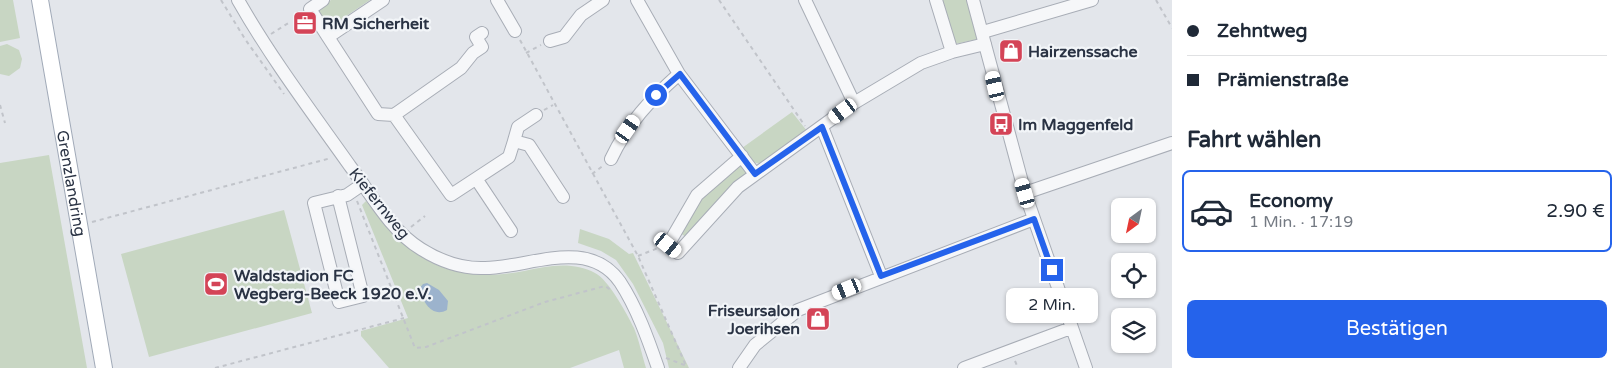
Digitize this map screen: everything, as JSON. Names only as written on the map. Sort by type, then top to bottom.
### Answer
[{"type":"main road","name":"Grenzlandring","points":[[40,0],[104,368]]},
{"type":"street","name":"Kiefernweg","points":[[238,0],[254,31],[396,228],[419,248],[443,260],[461,266],[484,268],[560,257],[572,257],[598,264],[619,281],[641,322],[658,368]]},
{"type":"street","points":[[323,0],[310,9],[378,114],[394,115],[461,68],[473,53],[482,47],[476,37],[482,33]]},
{"type":"street","points":[[328,37],[383,0]]},
{"type":"street","points":[[497,0],[515,31]]},
{"type":"street","points":[[550,41],[564,38],[581,15],[603,0]]},
{"type":"street","points":[[637,0],[680,74],[755,174]]},
{"type":"street","points":[[805,0],[854,103]]},
{"type":"street","points":[[936,0],[952,52]]},
{"type":"street","points":[[973,0],[1025,193],[1086,368]]},
{"type":"street","points":[[742,156],[697,195],[668,245],[678,253],[713,212],[755,174],[854,103],[921,63],[984,38],[1092,0]]},
{"type":"street","points":[[612,159],[623,137],[645,105],[680,74]]},
{"type":"street","points":[[394,115],[451,196],[509,157],[518,127],[536,115]]},
{"type":"street","points":[[822,127],[881,276]]},
{"type":"street","points":[[514,141],[529,145],[563,197]]},
{"type":"street","points":[[1025,193],[1172,143]]},
{"type":"street","points":[[476,180],[511,231]]},
{"type":"street","points":[[338,196],[363,296],[339,302],[314,203],[338,196],[346,195],[363,184]]},
{"type":"street","points":[[739,368],[755,345],[798,310],[881,276],[1034,219]]},
{"type":"street","points":[[964,368],[1071,328]]},
{"type":"path","points":[[719,0],[810,134]]},
{"type":"path","points":[[1156,0],[1172,28]]},
{"type":"path","points":[[270,34],[290,22]]},
{"type":"path","points":[[515,31],[638,256],[687,368]]},
{"type":"path","points":[[526,53],[550,41]]},
{"type":"path","points":[[0,104],[5,123]]},
{"type":"path","points":[[91,222],[331,158]]},
{"type":"path","points":[[352,191],[395,294],[415,348],[426,348],[545,302],[597,287],[605,286],[612,291]]},
{"type":"path","points":[[411,227],[425,216]]},
{"type":"path","points":[[638,256],[668,245]]},
{"type":"path","points":[[363,296],[366,301],[395,294]]},
{"type":"path","points":[[215,368],[404,318]]},
{"type":"green space","points":[[0,0],[13,0],[20,38],[0,42]]},
{"type":"green space","points":[[331,0],[370,0],[330,27],[326,26],[318,9]]},
{"type":"green space","points":[[941,0],[969,0],[978,39],[955,44]]},
{"type":"green space","points":[[7,44],[19,50],[22,59],[20,68],[9,76],[0,74],[0,46]]},
{"type":"green space","points":[[792,112],[807,131],[760,164],[753,162],[742,148]]},
{"type":"green space","points":[[49,155],[87,368],[0,368],[0,163]]},
{"type":"green space","points":[[738,162],[749,172],[686,237],[680,233],[695,205]]},
{"type":"green space","points":[[366,201],[398,239],[415,253],[452,271],[474,274],[497,274],[551,266],[569,266],[587,269],[595,273],[606,282],[631,322],[646,368],[624,368],[619,350],[570,368],[389,368],[361,336],[361,331],[408,318],[362,205]]},
{"type":"green space","name":"Waldstadion FC Wegberg-Beeck 1920 e.V.","points":[[284,210],[312,313],[149,357],[121,254]]},
{"type":"green space","points":[[580,229],[609,239],[629,254],[633,253],[689,368],[669,368],[663,343],[633,284],[616,260],[601,251],[578,243]]},
{"type":"water","points":[[427,283],[439,290],[448,301],[447,310],[437,312],[429,307],[423,299],[419,289],[423,284]]},
{"type":"place","name":"RM Sicherheit","points":[[305,23]]},
{"type":"place","name":"Hairzenssache","points":[[1011,51]]},
{"type":"place","name":"Im Maggenfeld","points":[[1001,124]]},
{"type":"place","name":"Waldstadion FC Wegberg-Beeck 1920 e.V.","points":[[216,284]]},
{"type":"place","name":"Friseursalon Joerihsen","points":[[818,319]]},
{"type":"route","points":[[656,95],[680,74],[755,174],[822,127],[881,276],[1034,219],[1052,270]]}]
